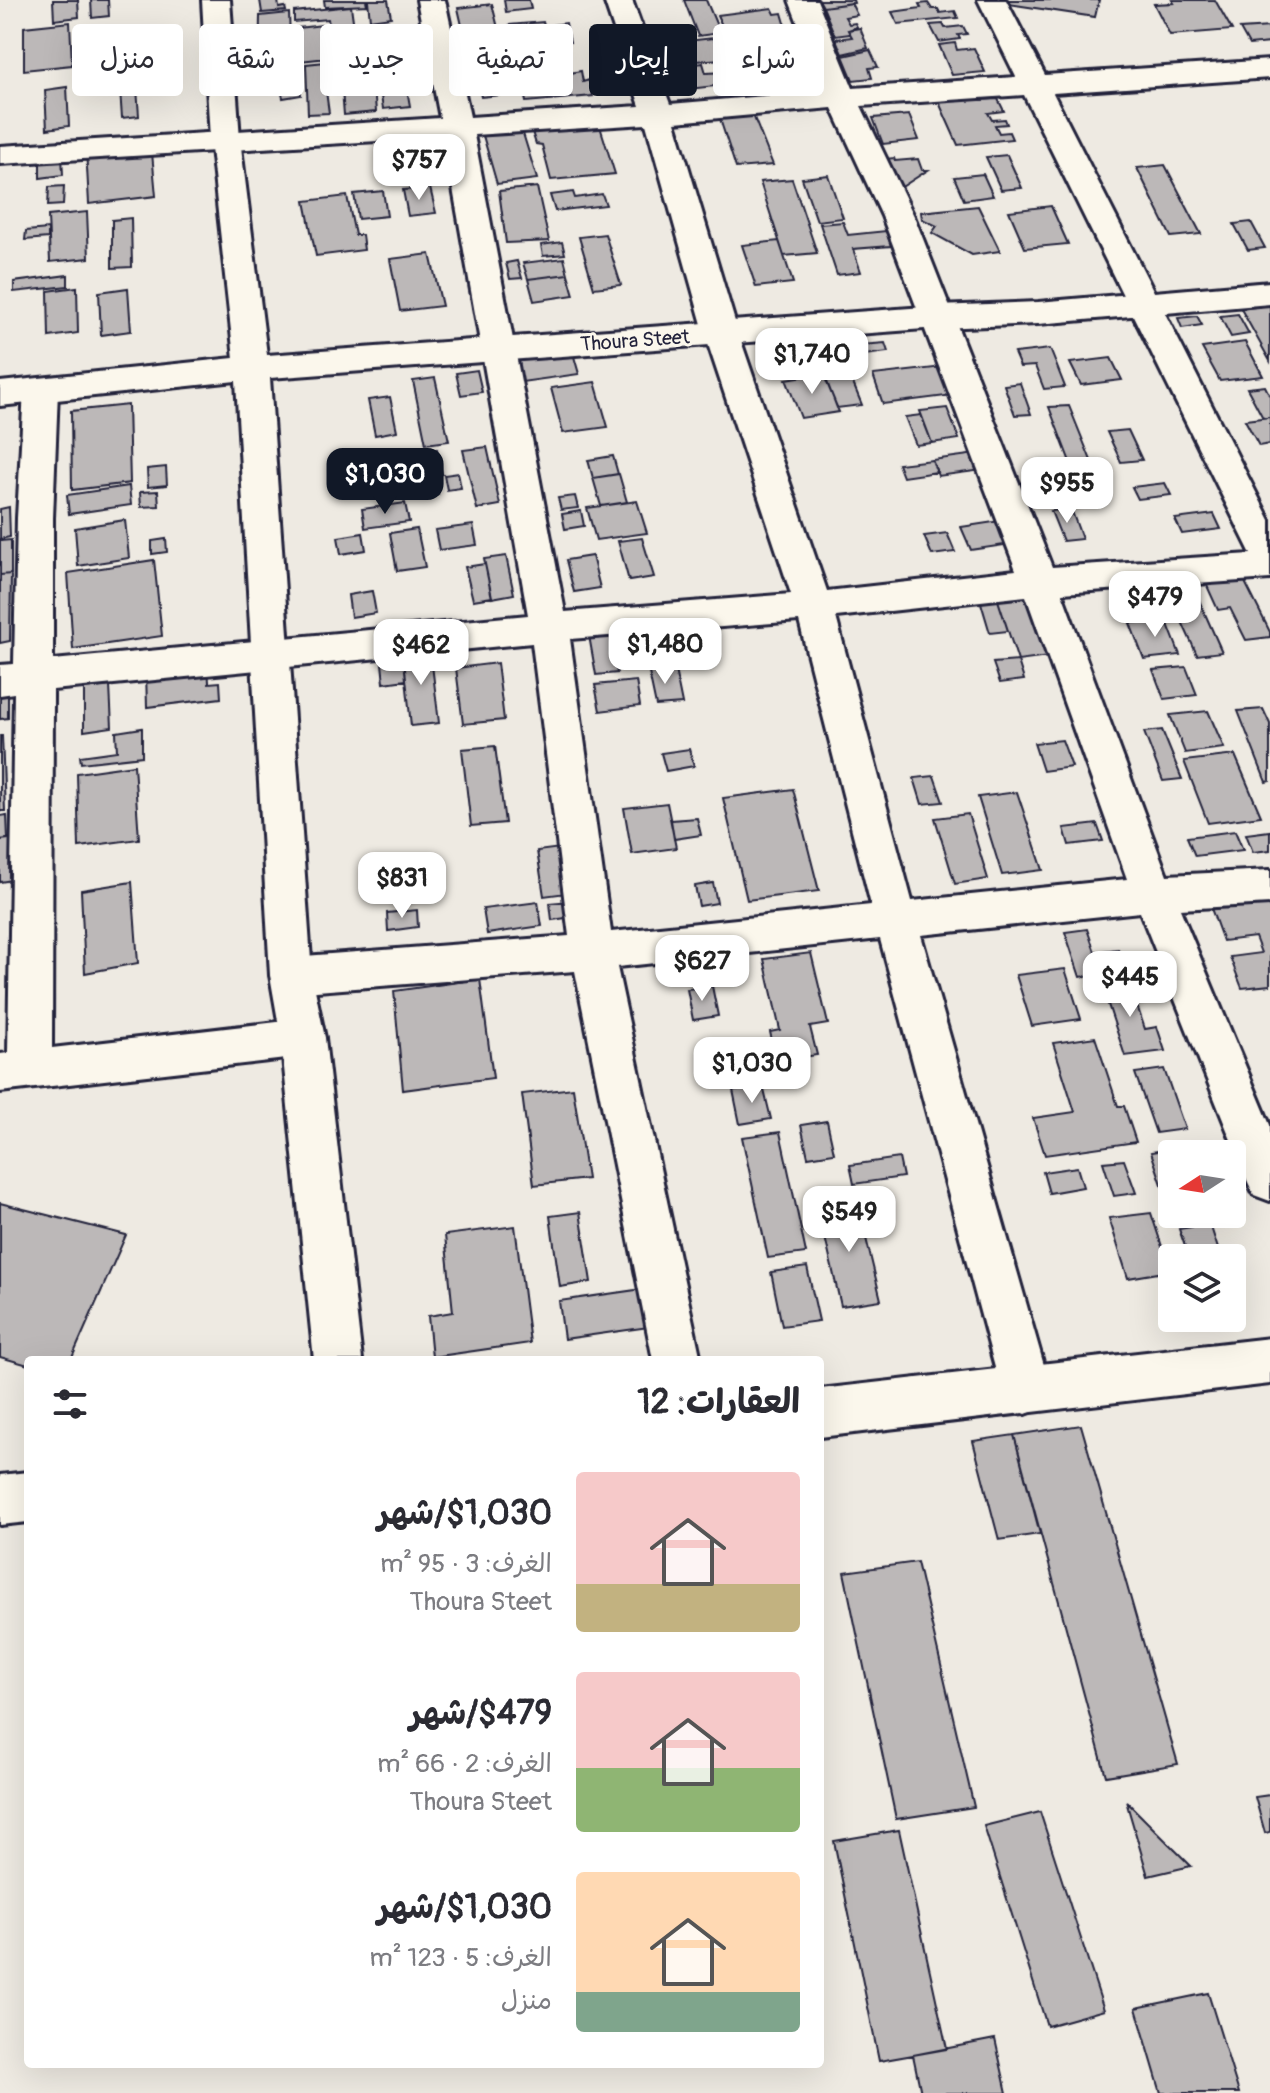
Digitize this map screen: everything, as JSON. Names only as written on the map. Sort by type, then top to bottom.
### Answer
[{"type":"street","points":[[216,0],[225,139],[252,368],[291,975],[303,1038],[338,1356]]},
{"type":"street","points":[[431,0],[549,627],[592,952],[676,1356]]},
{"type":"street","points":[[618,0],[658,114],[722,335],[814,606],[896,921],[1026,1390]]},
{"type":"street","points":[[803,0],[842,98],[898,216],[938,317],[1153,893],[1270,1180]]},
{"type":"street","points":[[992,0],[1270,556]]},
{"type":"street","points":[[0,155],[658,114],[842,98],[1270,69]]},
{"type":"street","name":"Thoura Steet","points":[[0,394],[252,368],[938,317],[1143,305],[1270,293]]},
{"type":"street","points":[[41,390],[35,518],[18,678],[15,1071],[303,1038]]},
{"type":"street","points":[[18,678],[549,627],[814,606],[1039,581],[1270,566]]},
{"type":"street","points":[[291,975],[592,952],[1153,893],[1270,887]]},
{"type":"street","points":[[824,1413],[1270,1361]]},
{"type":"street","points":[[0,1500],[24,1497]]},
{"type":"building","points":[[53,0],[78,0],[79,17],[54,20]]},
{"type":"building","points":[[91,0],[108,0],[109,16],[92,18]]},
{"type":"building","points":[[260,0],[278,0],[279,8],[285,7],[286,11],[262,13]]},
{"type":"building","points":[[324,0],[366,0],[367,5],[325,7]]},
{"type":"building","points":[[368,0],[388,0],[391,17],[370,20]]},
{"type":"building","points":[[504,0],[529,0],[531,9],[506,12]]},
{"type":"building","points":[[684,0],[706,0],[716,24],[713,24],[713,34],[698,36],[697,24],[693,24]]},
{"type":"building","points":[[819,0],[853,0],[854,3],[823,7]]},
{"type":"building","points":[[1002,0],[1099,0],[1095,17],[1002,3]]},
{"type":"building","points":[[1172,0],[1215,0],[1232,30],[1170,35],[1154,4],[1174,3]]},
{"type":"building","points":[[851,3],[857,15],[845,17],[849,24],[855,23],[857,27],[848,30],[850,34],[835,36],[823,7]]},
{"type":"building","points":[[928,3],[940,13],[955,11],[958,18],[898,24],[892,12],[921,8],[919,4]]},
{"type":"building","points":[[492,4],[497,24],[462,24],[458,8]]},
{"type":"building","points":[[351,6],[353,24],[329,24],[328,19],[294,22],[294,12]]},
{"type":"building","points":[[772,8],[775,14],[782,13],[785,24],[721,24],[717,15]]},
{"type":"building","points":[[289,13],[289,24],[260,24],[260,16]]},
{"type":"building","points":[[70,22],[72,65],[24,70],[24,27]]},
{"type":"building","points":[[943,24],[945,28],[963,26],[967,34],[958,35],[960,39],[939,42],[930,25]]},
{"type":"building","points":[[320,25],[320,59],[304,61],[304,27]]},
{"type":"building","points":[[1270,27],[1270,43],[1249,45],[1240,29]]},
{"type":"building","points":[[860,28],[868,48],[842,54],[836,39],[852,37],[848,30]]},
{"type":"building","points":[[713,38],[713,60],[697,61],[697,40]]},
{"type":"building","points":[[955,43],[957,50],[974,48],[985,72],[952,75],[939,45]]},
{"type":"building","points":[[870,50],[878,67],[869,68],[872,78],[853,80],[843,56]]},
{"type":"building","points":[[320,63],[320,96],[327,96],[329,113],[308,114],[306,64]]},
{"type":"building","points":[[703,63],[706,73],[713,73],[713,86],[697,88],[697,64]]},
{"type":"building","points":[[581,71],[583,82],[589,80],[589,96],[593,96],[526,102],[525,96],[573,96],[573,72]]},
{"type":"building","points":[[67,87],[69,126],[47,129],[45,90]]},
{"type":"building","points":[[977,94],[980,100],[998,99],[1004,111],[988,113],[992,120],[1005,119],[1007,124],[995,125],[999,133],[1009,132],[1012,139],[958,145],[937,98]]},
{"type":"building","points":[[120,96],[138,96],[139,116],[122,118]]},
{"type":"building","points":[[343,96],[375,96],[376,112],[344,115]]},
{"type":"building","points":[[381,96],[408,96],[410,106],[383,109]]},
{"type":"building","points":[[751,110],[773,165],[736,168],[718,113]]},
{"type":"building","points":[[909,115],[919,140],[883,144],[873,118]]},
{"type":"building","points":[[598,120],[615,174],[551,180],[542,145],[536,144],[530,126]]},
{"type":"building","points":[[521,127],[537,179],[497,184],[482,132]]},
{"type":"building","points":[[421,140],[424,173],[407,175],[399,142]]},
{"type":"building","points":[[151,142],[156,196],[89,204],[86,149]]},
{"type":"building","points":[[1007,155],[1022,188],[1001,190],[986,157]]},
{"type":"building","points":[[62,156],[63,175],[40,178],[40,158]]},
{"type":"building","points":[[894,158],[895,161],[918,159],[922,170],[928,170],[897,190],[885,159]]},
{"type":"building","points":[[1165,165],[1201,234],[1171,237],[1137,168]]},
{"type":"building","points":[[983,174],[993,196],[964,200],[954,177]]},
{"type":"building","points":[[828,175],[843,218],[817,221],[802,178]]},
{"type":"building","points":[[792,179],[817,253],[784,256],[760,182]]},
{"type":"building","points":[[64,186],[63,205],[48,206],[49,187]]},
{"type":"building","points":[[537,187],[549,241],[506,243],[499,191]]},
{"type":"building","points":[[430,188],[436,213],[408,216],[403,190]]},
{"type":"building","points":[[383,191],[387,216],[358,219],[354,194]]},
{"type":"building","points":[[573,192],[575,198],[602,194],[606,205],[555,211],[550,195]]},
{"type":"building","points":[[347,196],[355,235],[362,235],[364,250],[316,256],[305,201]]},
{"type":"building","points":[[978,206],[1000,251],[972,255],[932,233],[937,226],[922,219],[921,212]]},
{"type":"building","points":[[1051,206],[1068,244],[1025,248],[1009,211]]},
{"type":"building","points":[[87,212],[89,258],[50,262],[48,216]]},
{"type":"building","points":[[131,218],[132,267],[112,268],[112,220]]},
{"type":"building","points":[[843,222],[848,235],[886,231],[891,246],[853,249],[861,272],[837,275],[820,224]]},
{"type":"building","points":[[1251,222],[1265,248],[1248,250],[1234,224]]},
{"type":"building","points":[[48,229],[48,238],[25,240],[26,231]]},
{"type":"building","points":[[605,234],[621,285],[594,288],[579,237]]},
{"type":"building","points":[[779,241],[793,283],[756,287],[742,245]]},
{"type":"building","points":[[562,242],[565,254],[543,256],[541,245]]},
{"type":"building","points":[[430,254],[442,306],[400,311],[390,259]]},
{"type":"building","points":[[564,258],[568,274],[528,279],[523,263]]},
{"type":"building","points":[[517,261],[522,278],[510,279],[506,263]]},
{"type":"building","points":[[568,274],[574,295],[534,301],[528,279]]},
{"type":"building","points":[[68,275],[68,286],[14,292],[14,282]]},
{"type":"building","points":[[77,287],[78,333],[49,337],[48,291]]},
{"type":"building","points":[[128,288],[131,331],[101,335],[99,292]]},
{"type":"building","points":[[1270,305],[1270,361],[1241,309]]},
{"type":"building","points":[[1238,314],[1249,334],[1231,337],[1220,316]]},
{"type":"building","points":[[1197,316],[1202,325],[1182,328],[1178,318]]},
{"type":"building","points":[[1245,342],[1263,376],[1220,381],[1202,348]]},
{"type":"building","points":[[885,343],[888,352],[865,355],[862,345]]},
{"type":"building","points":[[1050,349],[1065,387],[1044,389],[1035,366],[1020,367],[1014,353]]},
{"type":"building","points":[[573,353],[579,374],[522,382],[516,361]]},
{"type":"building","points":[[1111,358],[1122,380],[1081,385],[1070,363]]},
{"type":"building","points":[[943,367],[954,395],[883,404],[873,375]]},
{"type":"building","points":[[477,370],[482,392],[461,395],[456,373]]},
{"type":"building","points":[[823,373],[839,412],[801,418],[786,379]]},
{"type":"building","points":[[850,376],[862,405],[837,408],[826,379]]},
{"type":"building","points":[[435,378],[449,441],[426,444],[413,381]]},
{"type":"building","points":[[595,382],[608,427],[563,433],[551,388]]},
{"type":"building","points":[[1020,383],[1031,414],[1015,415],[1004,385]]},
{"type":"building","points":[[1265,386],[1270,396],[1270,417],[1263,418],[1247,388]]},
{"type":"building","points":[[390,397],[397,431],[375,435],[368,400]]},
{"type":"building","points":[[128,405],[130,483],[72,490],[71,411]]},
{"type":"building","points":[[1069,406],[1096,473],[1075,475],[1049,407]]},
{"type":"building","points":[[947,408],[959,439],[932,443],[920,411]]},
{"type":"building","points":[[921,415],[932,443],[916,445],[905,417]]},
{"type":"building","points":[[1270,417],[1270,444],[1259,446],[1245,420]]},
{"type":"building","points":[[1128,430],[1142,460],[1121,462],[1107,432]]},
{"type":"building","points":[[487,447],[500,505],[477,509],[463,450]]},
{"type":"building","points":[[437,449],[442,474],[419,477],[413,452]]},
{"type":"building","points":[[976,454],[983,470],[938,476],[932,460]]},
{"type":"building","points":[[613,456],[618,474],[593,478],[588,460]]},
{"type":"building","points":[[932,460],[937,472],[903,477],[898,464]]},
{"type":"building","points":[[398,463],[403,491],[379,494],[373,466]]},
{"type":"building","points":[[166,467],[167,485],[148,487],[147,469]]},
{"type":"building","points":[[458,473],[461,488],[447,490],[444,475]]},
{"type":"building","points":[[619,474],[627,502],[601,506],[593,478]]},
{"type":"building","points":[[1165,483],[1171,495],[1138,499],[1132,487]]},
{"type":"building","points":[[435,484],[438,494],[421,497],[419,486]]},
{"type":"building","points":[[129,486],[131,505],[69,514],[67,495]]},
{"type":"building","points":[[158,491],[159,506],[141,507],[140,492]]},
{"type":"building","points":[[575,496],[578,508],[561,510],[558,498]]},
{"type":"building","points":[[637,501],[647,533],[596,540],[587,508]]},
{"type":"building","points":[[405,503],[409,522],[365,528],[362,509]]},
{"type":"building","points":[[9,507],[10,537],[0,539],[0,509]]},
{"type":"building","points":[[1071,509],[1082,539],[1063,541],[1051,511]]},
{"type":"building","points":[[581,511],[584,526],[565,529],[562,514]]},
{"type":"building","points":[[1214,514],[1221,529],[1182,534],[1175,519]]},
{"type":"building","points":[[125,520],[129,558],[78,566],[75,528]]},
{"type":"building","points":[[1000,521],[1011,544],[971,550],[961,527]]},
{"type":"building","points":[[473,525],[477,545],[439,550],[435,530]]},
{"type":"building","points":[[417,529],[425,567],[397,571],[390,533]]},
{"type":"building","points":[[363,533],[366,550],[341,554],[338,537]]},
{"type":"building","points":[[947,533],[955,552],[932,555],[924,536]]},
{"type":"building","points":[[642,538],[654,577],[629,581],[618,541]]},
{"type":"building","points":[[166,539],[167,552],[152,554],[152,541]]},
{"type":"building","points":[[11,540],[11,574],[0,575],[0,541]]},
{"type":"building","points":[[506,556],[514,594],[492,598],[484,559]]},
{"type":"building","points":[[592,556],[600,588],[574,592],[566,560]]},
{"type":"building","points":[[154,560],[162,636],[73,649],[68,573]]},
{"type":"building","points":[[485,564],[492,597],[473,600],[465,567]]},
{"type":"building","points":[[1142,566],[1163,619],[1130,623],[1109,569]]},
{"type":"building","points":[[1240,572],[1270,637],[1246,640],[1230,608],[1218,610],[1203,577]]},
{"type":"building","points":[[11,574],[10,641],[0,643],[0,575]]},
{"type":"building","points":[[1190,580],[1222,652],[1197,655],[1165,584]]},
{"type":"building","points":[[372,591],[376,613],[351,617],[348,595]]},
{"type":"building","points":[[1025,591],[1049,657],[1018,661],[996,594]]},
{"type":"building","points":[[996,594],[1008,631],[990,633],[979,596]]},
{"type":"building","points":[[1166,619],[1180,655],[1144,659],[1130,623]]},
{"type":"building","points":[[663,621],[670,658],[648,661],[640,624]]},
{"type":"building","points":[[609,627],[617,673],[596,675],[588,630]]},
{"type":"building","points":[[430,648],[439,723],[411,726],[403,650]]},
{"type":"building","points":[[403,650],[406,680],[384,683],[381,653]]},
{"type":"building","points":[[1018,661],[1024,680],[1000,683],[993,663]]},
{"type":"building","points":[[497,663],[504,720],[463,724],[456,668]]},
{"type":"building","points":[[208,664],[209,683],[220,682],[221,698],[147,707],[146,672]]},
{"type":"building","points":[[674,665],[682,704],[656,706],[648,668]]},
{"type":"building","points":[[1186,667],[1197,695],[1164,699],[1153,670]]},
{"type":"building","points":[[636,681],[640,706],[600,711],[595,685]]},
{"type":"building","points":[[110,686],[112,727],[84,731],[84,689]]},
{"type":"building","points":[[8,690],[8,718],[0,719],[0,691]]},
{"type":"building","points":[[1263,709],[1270,724],[1270,781],[1266,782],[1238,711]]},
{"type":"building","points":[[1208,711],[1224,748],[1185,753],[1170,715]]},
{"type":"building","points":[[142,728],[142,756],[81,763],[80,756],[117,751],[116,732]]},
{"type":"building","points":[[1162,730],[1182,779],[1163,781],[1144,732]]},
{"type":"building","points":[[2,736],[5,811],[0,811]]},
{"type":"building","points":[[1062,740],[1072,767],[1043,771],[1034,743]]},
{"type":"building","points":[[495,746],[505,823],[471,826],[462,749]]},
{"type":"building","points":[[689,749],[694,766],[666,771],[661,753]]},
{"type":"building","points":[[1235,755],[1261,816],[1208,823],[1184,761]]},
{"type":"building","points":[[134,765],[139,839],[79,847],[77,773]]},
{"type":"building","points":[[934,776],[943,802],[922,804],[914,778]]},
{"type":"building","points":[[793,789],[819,891],[747,900],[723,798]]},
{"type":"building","points":[[1017,792],[1043,870],[1002,875],[978,797]]},
{"type":"building","points":[[667,803],[676,848],[632,854],[624,808]]},
{"type":"building","points":[[968,814],[988,879],[955,884],[935,818]]},
{"type":"building","points":[[7,815],[8,839],[0,840],[0,816]]},
{"type":"building","points":[[697,818],[701,835],[674,839],[671,820]]},
{"type":"building","points":[[1097,824],[1103,841],[1069,845],[1064,828]]},
{"type":"building","points":[[1235,831],[1243,850],[1195,856],[1187,837]]},
{"type":"building","points":[[1270,831],[1270,850],[1253,852],[1246,834]]},
{"type":"building","points":[[23,837],[24,878],[0,882],[0,840]]},
{"type":"building","points":[[560,848],[567,893],[544,896],[537,851]]},
{"type":"building","points":[[132,882],[138,963],[85,973],[81,890]]},
{"type":"building","points":[[713,883],[717,903],[699,906],[695,886]]},
{"type":"building","points":[[1270,892],[1270,985],[1242,988],[1230,957],[1261,953],[1255,937],[1223,941],[1208,900]]},
{"type":"building","points":[[570,901],[573,917],[552,920],[550,903]]},
{"type":"building","points":[[538,902],[542,926],[487,934],[483,909]]},
{"type":"building","points":[[417,910],[418,927],[388,931],[387,913]]},
{"type":"building","points":[[1087,929],[1095,952],[1118,949],[1126,971],[1080,977],[1065,932]]},
{"type":"building","points":[[811,953],[828,1024],[810,1027],[817,1055],[777,1061],[770,1032],[780,1030],[764,959]]},
{"type":"building","points":[[1065,969],[1081,1019],[1032,1026],[1016,975]]},
{"type":"building","points":[[1127,976],[1145,1029],[1157,1027],[1165,1051],[1125,1056],[1100,980]]},
{"type":"building","points":[[480,979],[493,1078],[403,1090],[394,991]]},
{"type":"building","points":[[712,986],[718,1016],[693,1020],[687,989]]},
{"type":"building","points":[[1095,1037],[1118,1106],[1124,1106],[1136,1142],[1045,1155],[1033,1118],[1075,1112],[1053,1043]]},
{"type":"building","points":[[749,1049],[753,1065],[709,1071],[705,1056]]},
{"type":"building","points":[[1164,1069],[1185,1129],[1156,1133],[1135,1073]]},
{"type":"building","points":[[763,1086],[771,1119],[740,1124],[733,1090]]},
{"type":"building","points":[[573,1088],[587,1179],[534,1185],[522,1094]]},
{"type":"building","points":[[827,1121],[834,1153],[808,1157],[801,1125]]},
{"type":"building","points":[[780,1132],[806,1253],[768,1258],[742,1137]]},
{"type":"building","points":[[1158,1151],[1158,1173],[1151,1152]]},
{"type":"building","points":[[899,1158],[903,1177],[854,1184],[850,1165]]},
{"type":"building","points":[[1124,1160],[1136,1193],[1114,1196],[1103,1162]]},
{"type":"building","points":[[1077,1167],[1083,1187],[1049,1193],[1043,1172]]},
{"type":"building","points":[[857,1201],[881,1300],[841,1306],[818,1207]]},
{"type":"building","points":[[0,1203],[126,1235],[73,1356],[24,1356],[24,1364],[0,1357]]},
{"type":"building","points":[[580,1212],[591,1282],[560,1287],[550,1216]]},
{"type":"building","points":[[1151,1213],[1161,1244],[1158,1244],[1158,1273],[1128,1278],[1109,1218]]},
{"type":"building","points":[[515,1226],[530,1343],[432,1356],[428,1316],[453,1312],[445,1235]]},
{"type":"building","points":[[1211,1228],[1216,1244],[1184,1244],[1179,1229]]},
{"type":"building","points":[[807,1267],[819,1321],[782,1326],[771,1272]]},
{"type":"building","points":[[643,1289],[649,1327],[564,1339],[559,1301]]},
{"type":"building","points":[[1081,1425],[1178,1764],[1106,1776],[1014,1435]]},
{"type":"building","points":[[1014,1435],[1040,1534],[999,1540],[973,1441]]},
{"type":"building","points":[[917,1562],[974,1807],[896,1819],[844,1572]]},
{"type":"building","points":[[1270,1795],[1270,1832],[1265,1833],[1255,1797]]},
{"type":"building","points":[[1126,1801],[1191,1866],[1148,1876]]},
{"type":"building","points":[[1040,1812],[1104,2010],[1047,2026],[984,1826]]},
{"type":"building","points":[[899,1830],[947,2049],[879,2061],[834,1841]]},
{"type":"building","points":[[1208,1993],[1239,2093],[1161,2093],[1136,2008]]},
{"type":"building","points":[[995,2039],[1007,2093],[921,2093],[913,2055]]}]
